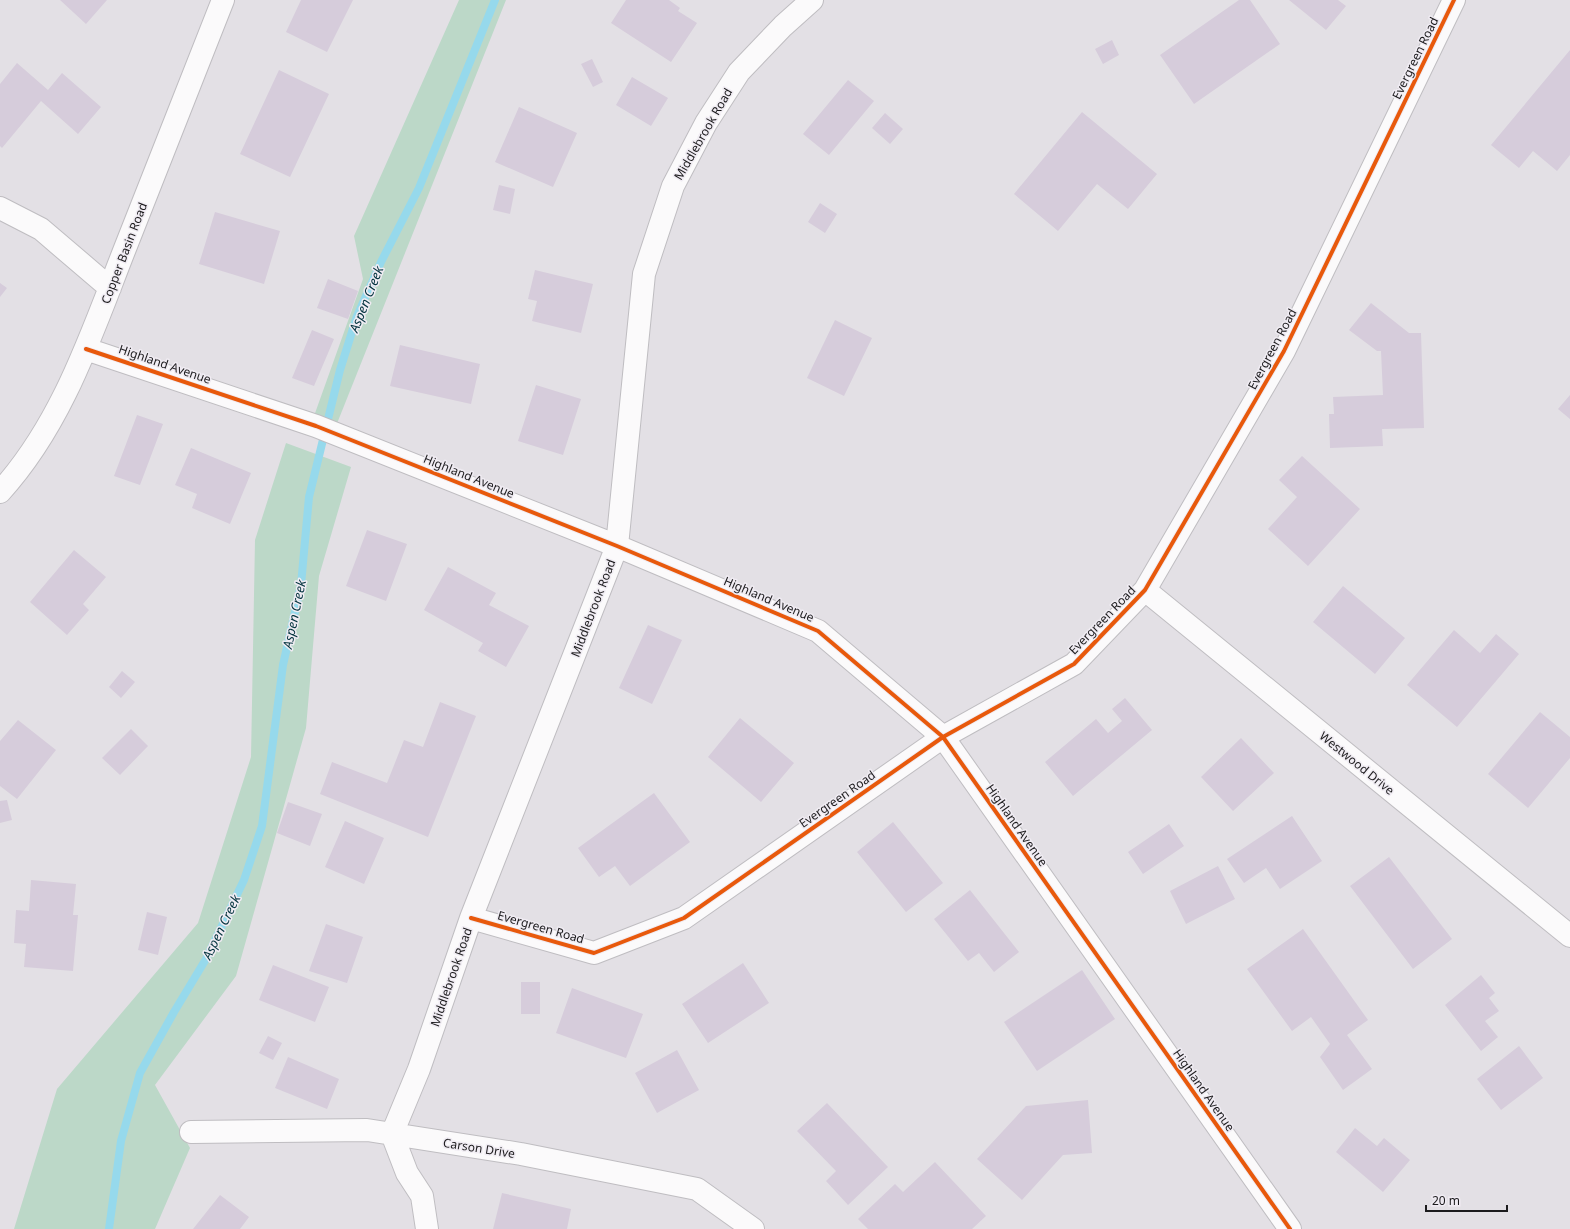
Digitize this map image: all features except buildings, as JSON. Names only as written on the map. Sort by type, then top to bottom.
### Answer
[{"type":"street","name":"Copper Basin Road","points":[[0,492],[16,474],[51,423],[86,349],[223,0]]},
{"type":"street","name":"Middlebrook Road","points":[[392,1134],[419,1069],[471,918],[617,546],[644,274],[673,186],[706,123],[739,72],[783,26],[812,0]]},
{"type":"street","name":"Evergreen Road","points":[[471,918],[594,953],[677,921],[684,918],[943,737],[1074,664],[1145,590],[1284,351],[1454,0]]},
{"type":"street","points":[[0,208],[41,228],[110,288]]},
{"type":"street","name":"Highland Avenue","points":[[86,349],[316,426],[617,546],[818,631],[943,737],[1290,1229]]},
{"type":"street","name":"Westwood Drive","points":[[1145,590],[1570,936]]},
{"type":"street","name":"Carson Drive","points":[[191,1132],[367,1130],[521,1154],[697,1189],[752,1229]]},
{"type":"street","points":[[392,1134],[407,1173],[422,1196],[427,1229]]},
{"type":"green space","points":[[459,0],[506,0],[336,426],[314,416],[363,279],[354,236]]},
{"type":"green space","points":[[286,443],[351,467],[319,576],[306,728],[236,976],[155,1085],[190,1148],[155,1229],[14,1229],[57,1089],[198,923],[251,757],[255,540]]},
{"type":"waterway","name":"Aspen Creek","points":[[109,1229],[121,1141],[140,1073],[206,959],[244,880],[262,826],[283,665],[301,585],[309,497],[340,370],[357,316],[381,262],[419,188],[495,0]]},
{"type":"cycle path","points":[[471,918],[594,953],[684,918],[943,737],[1074,664],[1145,590],[1284,351],[1454,0]]},
{"type":"cycle path","points":[[86,349],[316,426],[617,546],[818,631],[943,737],[1290,1229]]}]
